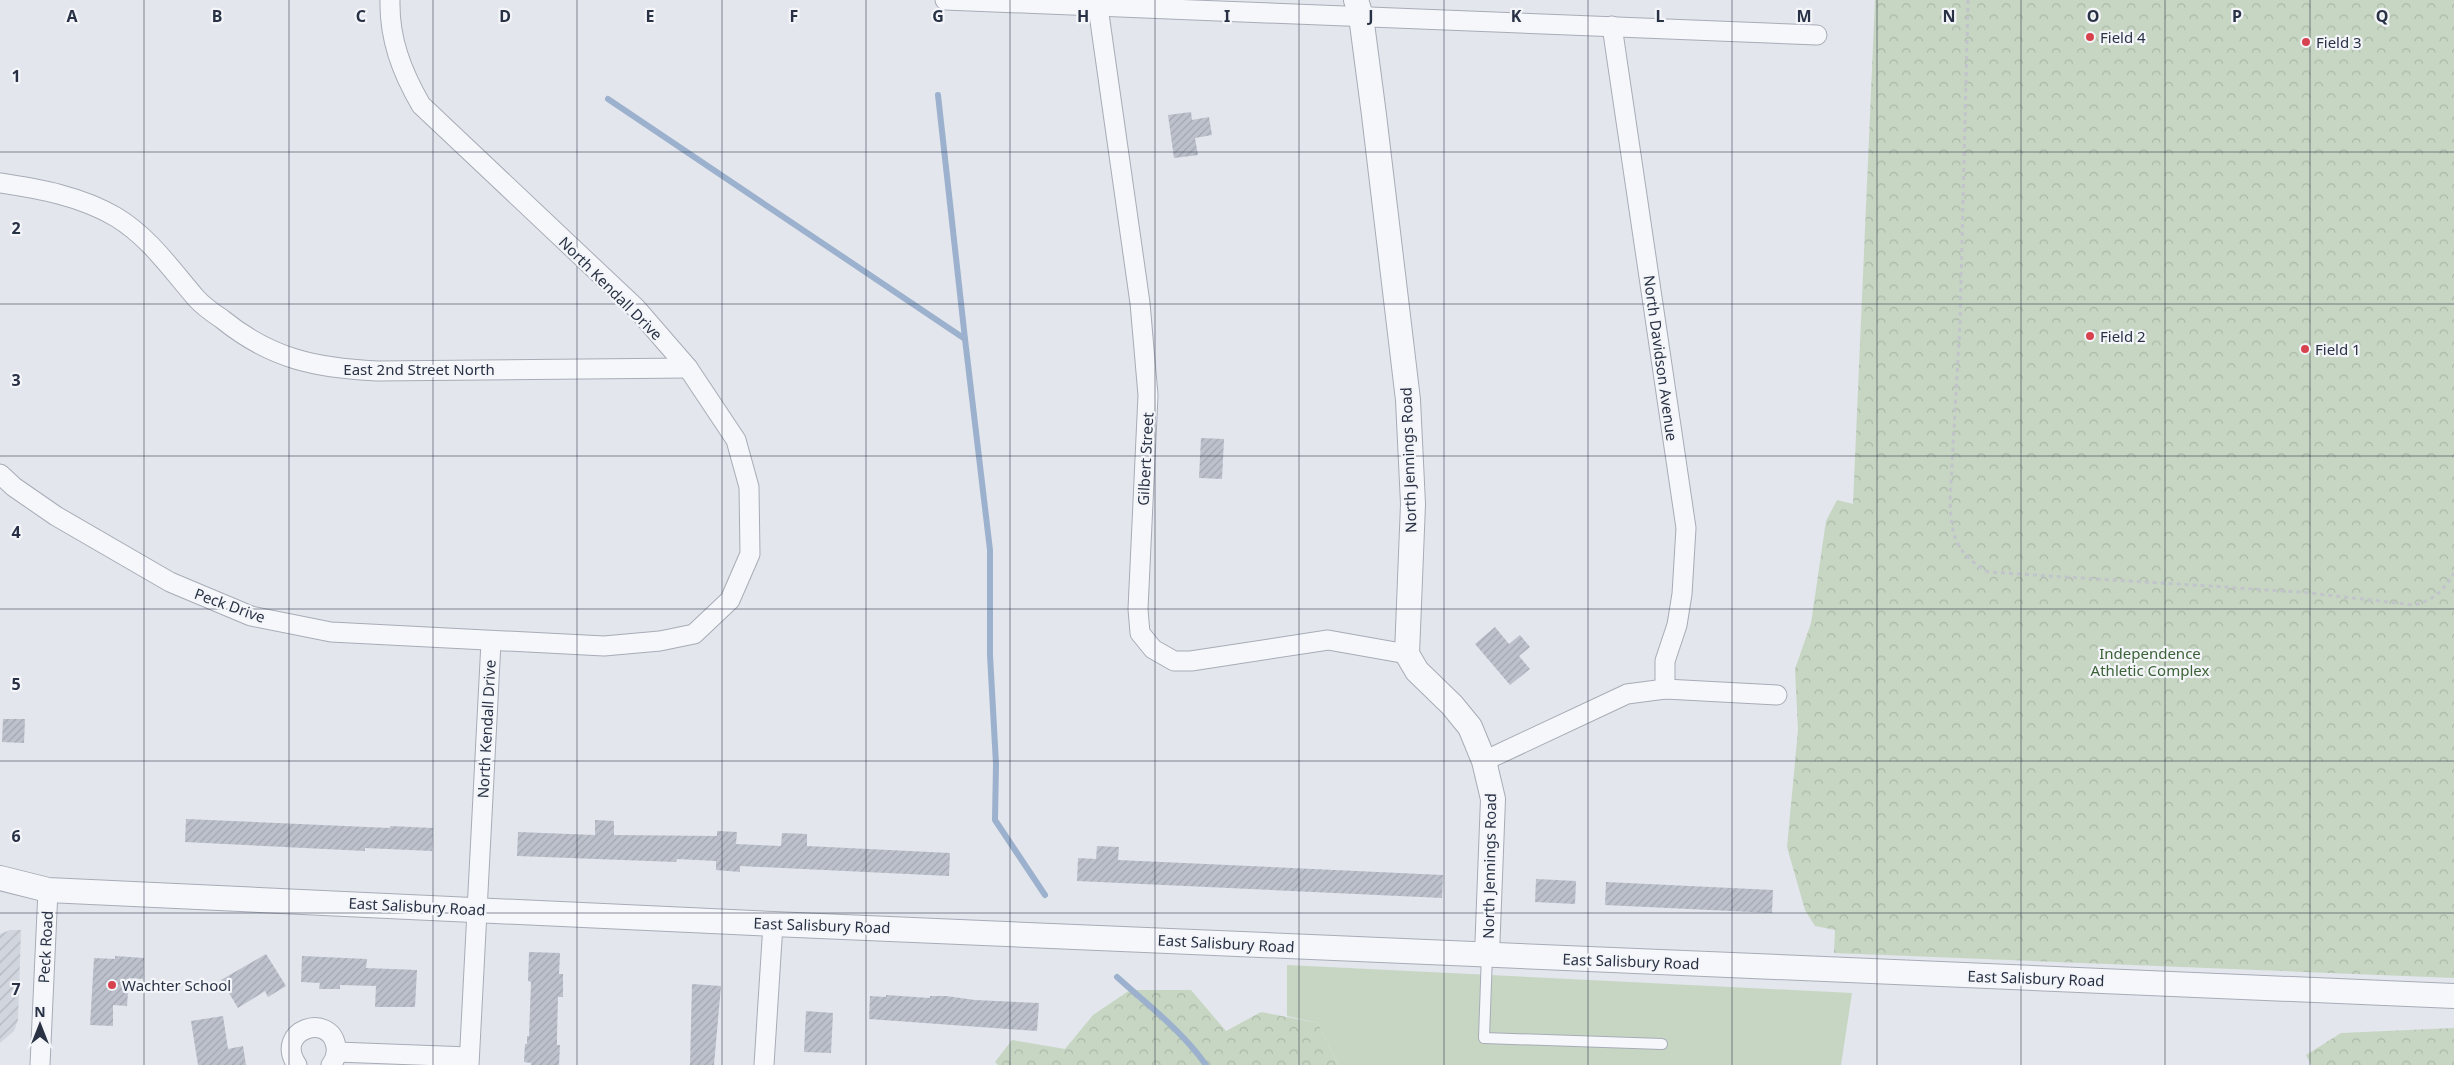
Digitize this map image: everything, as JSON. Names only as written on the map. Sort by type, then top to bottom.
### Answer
[{"type":"street","name":"North Kendall Drive","points":[[390,0],[393,44],[404,76],[421,105],[636,308],[688,368],[736,440],[749,486],[750,554],[730,600],[694,634],[660,641],[604,646],[491,642],[469,1061]]},
{"type":"street","points":[[944,0],[1098,7],[1359,8],[1612,26],[1817,35]]},
{"type":"street","name":"Gilbert Street","points":[[1098,7],[1140,303],[1148,395],[1138,609],[1140,633],[1153,649],[1174,661],[1191,661],[1328,640],[1407,654]]},
{"type":"street","name":"North Jennings Road","points":[[1359,8],[1408,400],[1413,504],[1407,654],[1417,671],[1452,704],[1470,727],[1484,761],[1493,799],[1487,954]]},
{"type":"street","name":"North Davidson Avenue","points":[[1612,26],[1686,528],[1682,594],[1677,625],[1665,661],[1665,689]]},
{"type":"street","name":"East 2nd Street North","points":[[0,183],[84,200],[117,218],[146,240],[198,300],[238,332],[288,359],[333,369],[377,371],[688,368]]},
{"type":"street","name":"Peck Drive","points":[[0,474],[14,487],[56,516],[170,582],[250,616],[331,632],[491,642]]},
{"type":"street","points":[[1484,761],[1627,694],[1665,689],[1776,695]]},
{"type":"street","name":"East Salisbury Road","points":[[0,878],[48,890],[773,924],[2454,996]]},
{"type":"street","name":"Peck Road","points":[[40,1065],[48,890]]},
{"type":"street","points":[[764,1065],[773,924]]},
{"type":"street","points":[[297,1065],[292,1058],[291,1048],[294,1038],[300,1031],[310,1027],[320,1028],[330,1033],[335,1042],[334,1058],[469,1061]]},
{"type":"lane","points":[[1487,954],[1484,1038],[1662,1044]]},
{"type":"path","points":[[1968,0],[1960,323],[1950,500],[1951,527],[1954,539],[1962,553],[1988,572],[2301,592],[2414,605],[2425,603],[2436,596],[2445,588],[2454,574]]},
{"type":"shaded area","points":[[10,930],[21,930],[18,1020],[14,1031],[0,1043],[0,934]]},
{"type":"green space","name":"Independence Athletic Complex","points":[[1875,0],[2454,0],[2454,978],[1834,953],[1835,930],[1815,926],[1805,910],[1787,847],[1798,730],[1795,669],[1811,623],[1826,521],[1837,500],[1853,504]]},
{"type":"green space","points":[[1287,965],[1852,993],[1841,1065],[1338,1065],[1318,1023],[1287,1016]]},
{"type":"green space","points":[[1130,990],[1191,990],[1226,1031],[1261,1012],[1318,1023],[1338,1065],[998,1065],[995,1062],[1012,1040],[1065,1049],[1093,1015]]},
{"type":"green space","points":[[2454,1028],[2454,1065],[2311,1065],[2306,1055],[2341,1033]]},
{"type":"building","points":[[1191,112],[1192,120],[1209,117],[1212,135],[1195,138],[1198,155],[1174,158],[1168,115]]},
{"type":"building","points":[[1201,438],[1224,439],[1222,479],[1199,478]]},
{"type":"building","points":[[1495,627],[1509,644],[1520,635],[1530,647],[1519,656],[1530,669],[1510,685],[1475,644]]},
{"type":"building","points":[[3,719],[25,719],[24,743],[2,742]]},
{"type":"building","points":[[186,819],[390,828],[390,826],[433,828],[432,851],[365,848],[365,851],[185,842]]},
{"type":"building","points":[[595,820],[614,821],[614,835],[717,836],[717,831],[737,832],[736,844],[781,846],[782,833],[807,834],[807,846],[950,853],[949,876],[740,866],[740,872],[716,870],[716,861],[677,859],[676,862],[517,856],[518,832],[595,835]]},
{"type":"building","points":[[1097,846],[1119,847],[1118,860],[1443,875],[1442,898],[1077,881],[1078,858],[1096,859]]},
{"type":"building","points":[[1536,879],[1576,881],[1575,904],[1535,902]]},
{"type":"building","points":[[1606,882],[1773,890],[1772,913],[1605,905]]},
{"type":"building","points":[[529,952],[560,953],[559,974],[563,974],[563,997],[558,997],[557,1045],[560,1045],[559,1065],[531,1065],[531,1063],[524,1062],[525,1044],[527,1044],[527,1036],[529,1036],[531,982],[528,981]]},
{"type":"building","points":[[266,954],[286,986],[268,997],[265,991],[238,1008],[221,980]]},
{"type":"building","points":[[115,956],[144,958],[143,979],[129,978],[127,1006],[113,1005],[113,1026],[90,1025],[94,958],[115,959]]},
{"type":"building","points":[[302,956],[367,959],[366,968],[417,970],[415,1007],[375,1007],[376,986],[340,985],[340,989],[319,989],[320,983],[301,982]]},
{"type":"building","points":[[692,984],[721,986],[714,1065],[690,1065]]},
{"type":"building","points":[[886,995],[930,998],[930,996],[946,996],[975,1000],[1039,1003],[1037,1031],[869,1019],[870,996],[886,997]]},
{"type":"building","points":[[806,1011],[833,1013],[831,1053],[804,1052]]},
{"type":"building","points":[[223,1016],[228,1049],[243,1046],[246,1065],[198,1065],[191,1021]]},
{"type":"waterway","points":[[938,95],[965,339]]},
{"type":"waterway","points":[[608,99],[965,339],[990,550],[990,655],[996,764],[995,820],[1045,895]]},
{"type":"waterway","points":[[1117,977],[1175,1030],[1206,1065]]},
{"type":"place","name":"Field 4","points":[[2090,37]]},
{"type":"place","name":"Field 3","points":[[2306,42]]},
{"type":"place","name":"Field 2","points":[[2090,336]]},
{"type":"place","name":"Field 1","points":[[2305,349]]},
{"type":"place","name":"Wachter School","points":[[112,985]]}]
